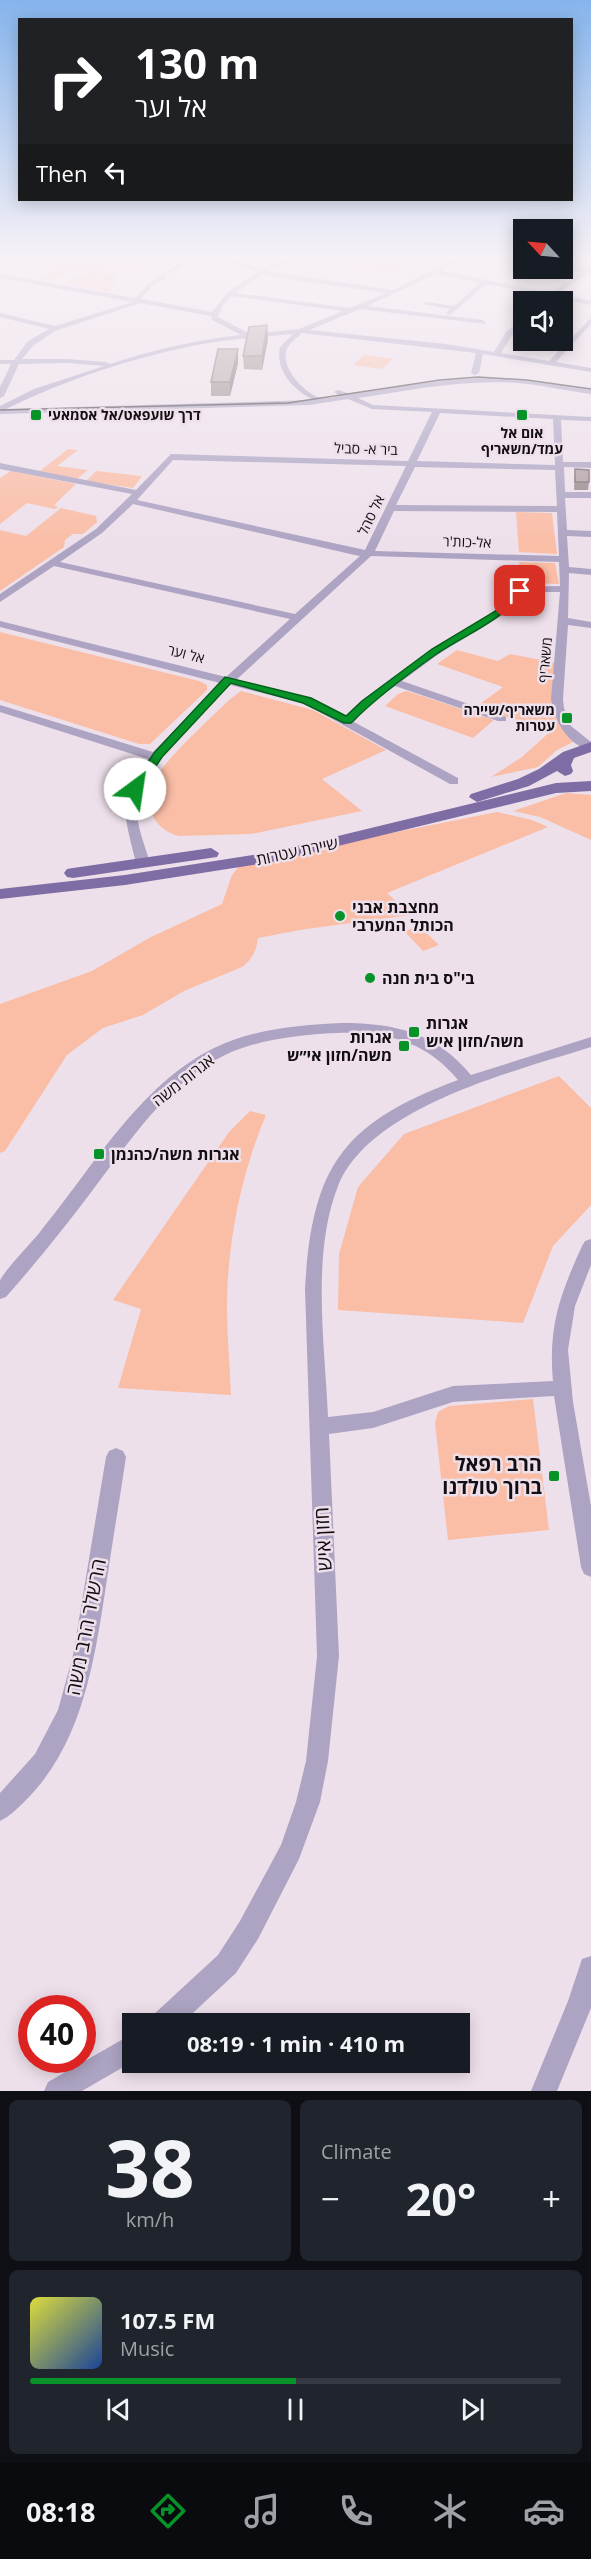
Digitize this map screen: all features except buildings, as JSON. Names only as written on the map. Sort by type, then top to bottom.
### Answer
[{"type":"main road","name":"שיירת עטרות","points":[[0,882],[271,844],[349,828],[460,801],[541,776],[552,770],[574,751],[591,747]]},
{"type":"main road","points":[[564,759],[563,765],[571,777],[591,786]]},
{"type":"main road","name":"שיירת עטרות","points":[[0,894],[125,880],[272,857],[556,788],[591,786]]},
{"type":"street","points":[[0,396],[24,353]]},
{"type":"street","points":[[14,405],[46,387],[152,353]]},
{"type":"street","points":[[283,353],[281,359],[288,374],[310,395],[324,402]]},
{"type":"street","points":[[289,353],[290,363],[310,388],[334,392],[372,406],[591,419]]},
{"type":"street","points":[[475,373],[480,353]]},
{"type":"street","points":[[488,353],[591,370]]},
{"type":"street","points":[[551,363],[561,353]]},
{"type":"street","points":[[0,362],[67,361],[112,365]]},
{"type":"street","points":[[0,407],[293,397],[423,377],[475,373],[538,375],[591,384]]},
{"type":"street","points":[[14,405],[212,408],[324,402],[432,384],[482,380],[526,382],[591,392]]},
{"type":"street","points":[[293,397],[303,388]]},
{"type":"street","name":"אל סהל","points":[[143,863],[132,819],[131,803],[135,789],[156,757],[229,680],[369,553],[437,410]]},
{"type":"street","name":"משאריף","points":[[557,418],[565,589],[557,699],[560,716],[567,731],[591,747]]},
{"type":"street","name":"ביר א- סביל","points":[[139,493],[171,457],[591,465]]},
{"type":"street","points":[[0,466],[139,493]]},
{"type":"street","points":[[0,599],[99,531],[139,493]]},
{"type":"street","points":[[561,495],[591,495]]},
{"type":"street","name":"אל-כות'ר","points":[[131,501],[349,551],[564,564],[591,572]]},
{"type":"street","points":[[392,508],[561,509]]},
{"type":"street","points":[[563,533],[591,534]]},
{"type":"street","points":[[52,563],[298,618]]},
{"type":"street","points":[[348,721],[365,703],[436,651],[502,611],[524,589],[565,589]]},
{"type":"street","points":[[564,621],[591,625]]},
{"type":"street","name":"אל וער","points":[[0,624],[307,701],[348,721],[454,781]]},
{"type":"street","points":[[394,682],[502,719]]},
{"type":"street","points":[[0,708],[156,757]]},
{"type":"street","name":"אגרות משה","points":[[0,1292],[34,1254],[139,1118],[176,1082],[218,1053],[255,1038],[274,1034],[313,1029],[387,1030],[404,1034],[430,1045],[457,1066],[469,1083]]},
{"type":"street","name":"חזון איש","points":[[174,2013],[227,1964],[238,1947],[291,1851],[308,1802],[324,1712],[328,1656],[314,1289],[315,1251],[329,1188],[346,1157],[376,1127],[420,1103],[469,1083],[591,1042]]},
{"type":"street","points":[[591,1246],[573,1286],[561,1327],[559,1350],[562,1388],[591,1567]]},
{"type":"street","points":[[319,1427],[373,1420],[453,1394],[562,1388]]},
{"type":"street","name":"הרשלר הרב משה","points":[[0,1809],[17,1794],[42,1763],[59,1735],[73,1701],[83,1660],[116,1457]]},
{"type":"street","points":[[544,2091],[581,2002],[591,1968]]},
{"type":"street","points":[[57,2091],[122,2053]]},
{"type":"shaded area","points":[[364,355],[393,359],[382,369],[353,365]]},
{"type":"shaded area","points":[[68,449],[78,450],[57,466],[88,470],[77,479],[40,471]]},
{"type":"shaded area","points":[[11,471],[76,484],[54,505],[58,507],[55,509],[27,503],[0,524],[0,478]]},
{"type":"shaded area","points":[[96,471],[142,476],[133,488],[86,481]]},
{"type":"shaded area","points":[[61,508],[96,516],[97,522],[83,534],[73,534],[65,540],[64,547],[0,591],[0,530],[26,536]]},
{"type":"shaded area","points":[[516,512],[552,513],[557,554],[519,552]]},
{"type":"shaded area","points":[[519,562],[555,563],[559,584],[522,583]]},
{"type":"shaded area","points":[[0,632],[199,681],[207,685],[207,690],[150,744],[139,744],[0,700]]},
{"type":"shaded area","points":[[457,650],[498,661],[510,654],[557,663],[558,719],[573,742],[557,750],[538,767],[491,777],[522,757],[551,731],[476,707],[503,687],[437,664]]},
{"type":"shaded area","points":[[241,691],[313,710],[386,750],[322,779],[362,811],[251,834],[179,836],[160,826],[154,818],[150,800],[155,780],[161,770],[194,734]]},
{"type":"shaded area","points":[[406,691],[494,720],[473,738],[385,706],[398,694]]},
{"type":"shaded area","points":[[566,793],[591,795],[591,840],[540,817],[513,811]]},
{"type":"shaded area","points":[[497,812],[532,820],[548,827],[387,893],[411,915],[258,938],[253,954],[242,967],[184,991],[143,1015],[103,1028],[67,1055],[5,1151],[0,1153],[0,1004],[92,971],[149,938],[222,904],[232,875],[240,865]]},
{"type":"shaded area","points":[[419,926],[439,945],[423,951],[404,931]]},
{"type":"shaded area","points":[[559,1076],[591,1108],[591,1205],[553,1246],[523,1323],[338,1310],[339,1254],[358,1187],[404,1134]]},
{"type":"shaded area","points":[[250,1111],[266,1115],[249,1161],[233,1234],[227,1308],[231,1395],[118,1388],[141,1309],[113,1300],[229,1132]]},
{"type":"shaded area","points":[[533,1399],[549,1530],[448,1540],[435,1423],[438,1412],[449,1406]]},
{"type":"tram line","points":[[0,410],[288,403],[440,380],[478,377],[527,380],[591,389]]},
{"type":"place","name":"דרך שועפאט/אל אסמאעי","points":[[36,415]]},
{"type":"place","name":"אום אל עמד/משאריף","points":[[522,415]]},
{"type":"place","name":"משאריף/שיירה עטרות","points":[[567,718]]},
{"type":"place","name":"מחצבת אבני הכותל המערבי","points":[[340,916]]},
{"type":"place","name":"בי\"ס בית חנה","points":[[370,978]]},
{"type":"place","name":"אגרות משה/חזון איש","points":[[414,1032]]},
{"type":"place","name":"אגרות משה/חזון אי״ש","points":[[404,1046]]},
{"type":"place","name":"אגרות משה/כהנמן","points":[[99,1154]]},
{"type":"place","name":"הרב רפאל ברוך טולדנו","points":[[554,1476]]},
{"type":"route","points":[[135,789],[157,755],[229,680],[307,701],[348,721],[365,703],[436,651],[502,611],[520,591]]}]
